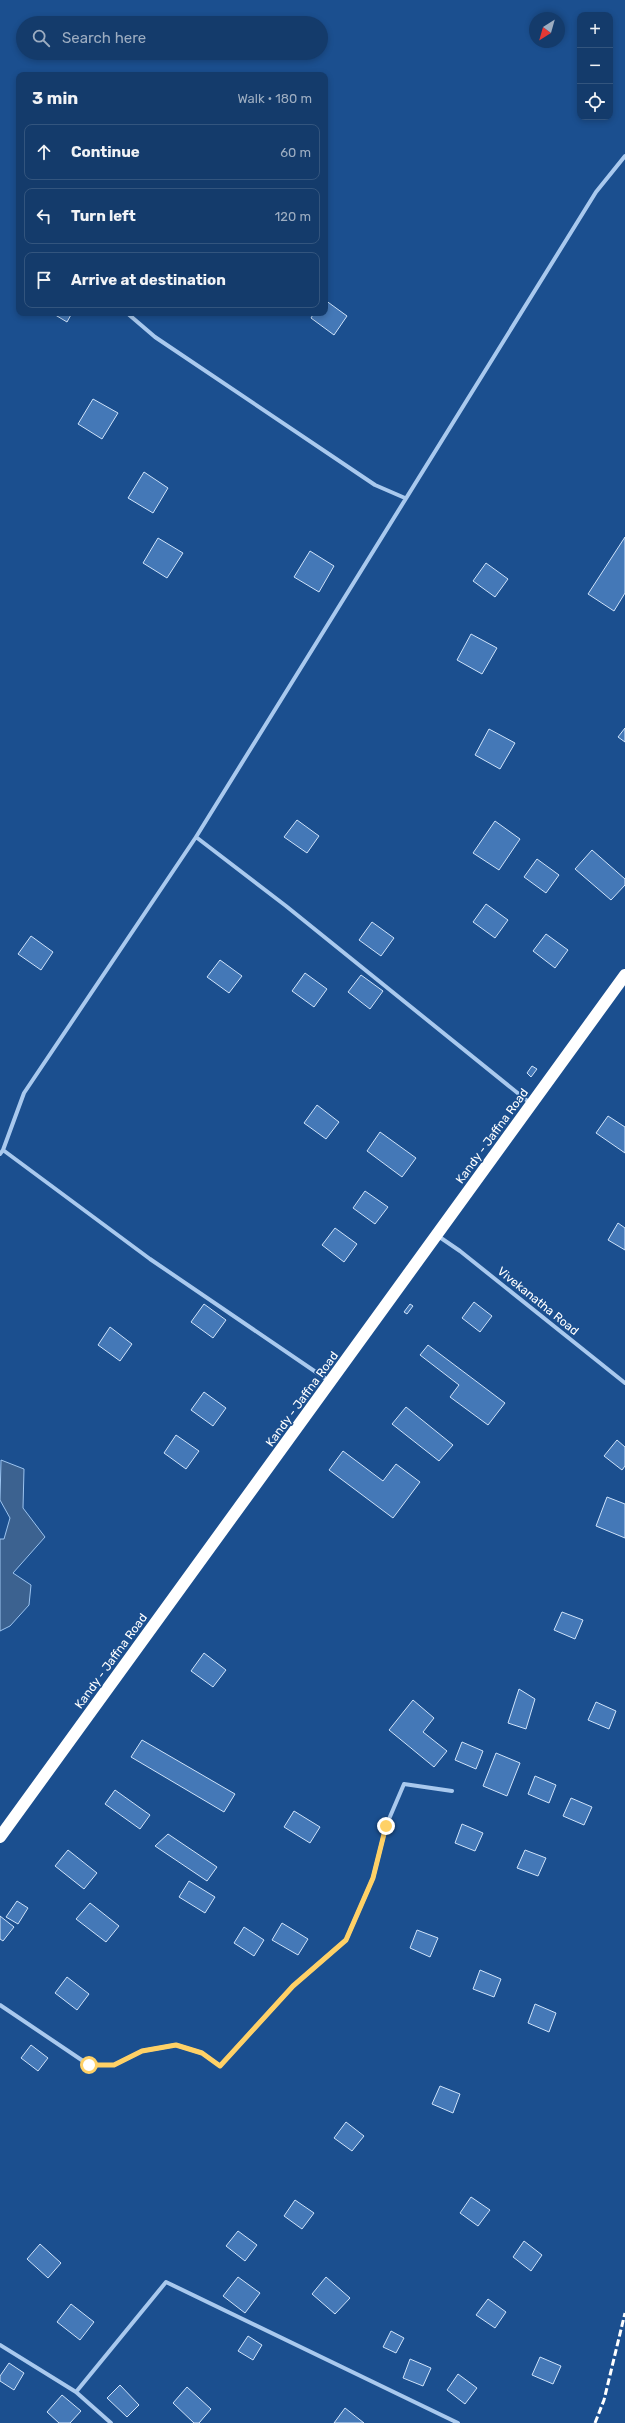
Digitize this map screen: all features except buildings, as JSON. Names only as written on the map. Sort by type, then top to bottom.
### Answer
[{"type":"highway","name":"Kandy - Jaffna Road","points":[[0,1837],[438,1236],[625,976]]},
{"type":"street","points":[[331,1382],[150,1259],[2,1152],[24,1093],[196,837],[596,192],[625,156]]},
{"type":"street","points":[[131,316],[155,336],[375,485],[405,498]]},
{"type":"street","points":[[196,837],[286,906],[532,1105]]},
{"type":"street","name":"Vivekanatha Road","points":[[438,1236],[460,1251],[625,1383]]},
{"type":"street","points":[[0,2004],[89,2065],[114,2065],[142,2051],[176,2045],[202,2053],[220,2066],[293,1986],[346,1940],[373,1878],[386,1826],[404,1784],[452,1791]]},
{"type":"street","points":[[76,2392],[166,2282],[458,2423]]},
{"type":"street","points":[[0,2345],[76,2392],[111,2423]]},
{"type":"water","points":[[1,1460],[24,1469],[23,1508],[45,1537],[13,1573],[31,1585],[29,1605],[10,1626],[0,1631],[0,1539],[4,1539],[10,1518],[0,1500]]},
{"type":"railway","points":[[595,2423],[604,2400],[625,2313]]},
{"type":"route","points":[[89,2065],[114,2065],[142,2051],[176,2045],[202,2053],[220,2066],[293,1986],[346,1940],[373,1878],[386,1826]]}]
